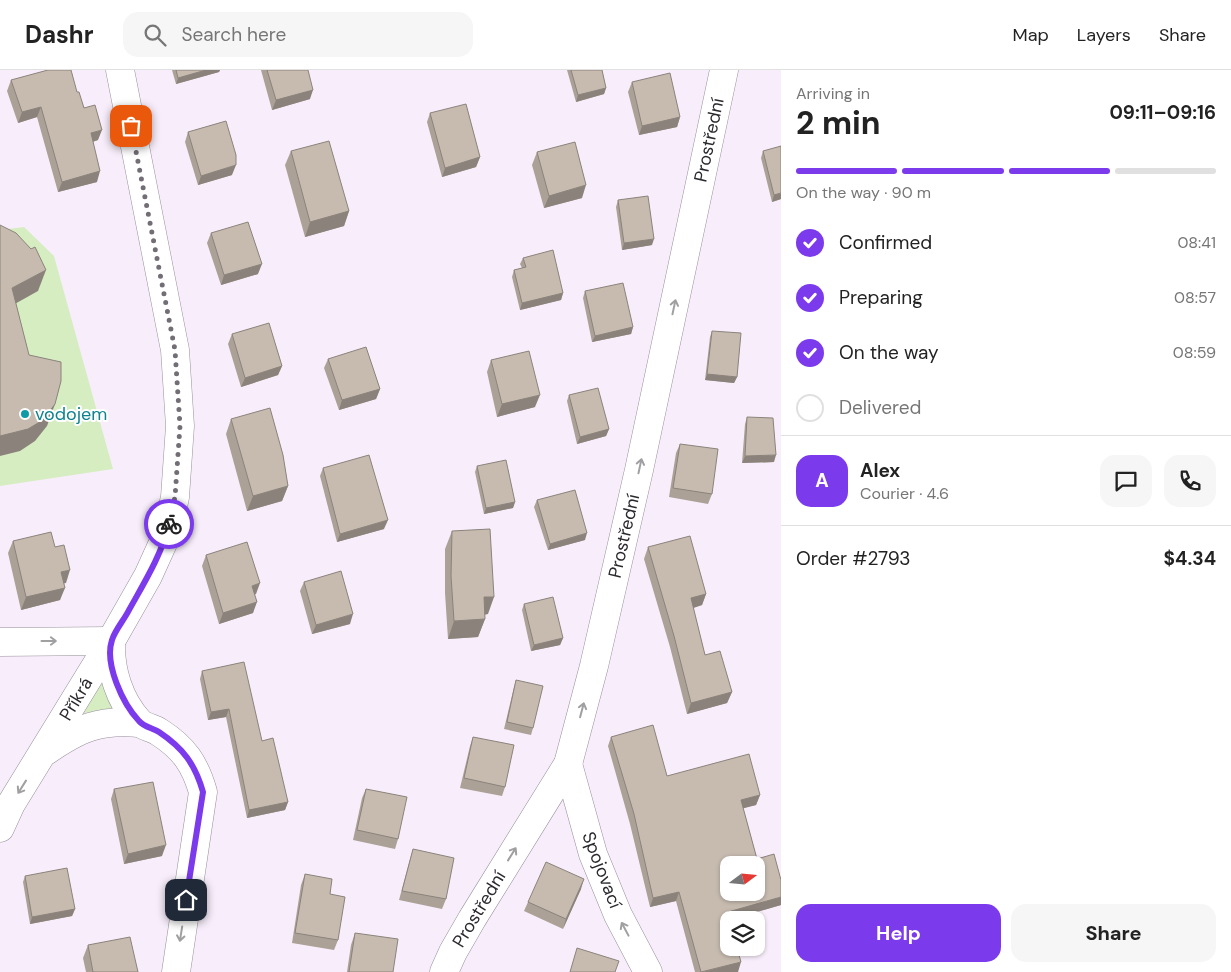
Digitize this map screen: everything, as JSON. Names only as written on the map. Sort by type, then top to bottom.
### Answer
[{"type":"street","name":"Příkrá","points":[[0,828],[11,804],[112,641],[148,576],[167,534],[175,497],[180,426],[175,350],[120,70]]},
{"type":"street","name":"Prostřední","points":[[444,972],[472,919],[568,764],[594,666],[639,470],[724,70]]},
{"type":"street","points":[[0,642],[112,641],[110,658],[114,678],[126,704],[140,723]]},
{"type":"street","points":[[43,753],[70,734],[92,726],[119,721],[140,723],[155,729],[187,755],[198,774],[203,792],[176,972]]},
{"type":"street","name":"Spojovací","points":[[568,764],[593,854],[618,916],[648,972]]},
{"type":"green space","points":[[24,227],[54,256],[113,469],[0,486],[0,230]]},
{"type":"green space","points":[[100,677],[115,708],[79,714]]},
{"type":"building","points":[[48,70],[71,70],[84,108],[95,105],[102,130],[91,133],[100,171],[62,182],[41,107],[22,112],[11,80]]},
{"type":"building","points":[[176,70],[206,70],[178,78]]},
{"type":"building","points":[[267,70],[308,70],[313,90],[276,100]]},
{"type":"building","points":[[571,70],[602,70],[606,88],[578,95]]},
{"type":"building","points":[[670,73],[680,117],[642,126],[632,82]]},
{"type":"building","points":[[466,104],[480,157],[445,168],[430,113]]},
{"type":"building","points":[[226,121],[236,155],[236,165],[201,176],[188,132]]},
{"type":"building","points":[[329,141],[349,211],[310,222],[291,151]]},
{"type":"building","points":[[575,142],[586,185],[549,196],[537,152]]},
{"type":"building","points":[[781,146],[781,193],[774,195],[763,151]]},
{"type":"building","points":[[648,196],[654,239],[624,243],[618,200]]},
{"type":"building","points":[[248,222],[262,264],[224,275],[211,233]]},
{"type":"building","points":[[0,225],[16,233],[31,249],[35,247],[46,270],[12,288],[29,355],[61,362],[61,381],[55,404],[43,420],[28,429],[0,436]]},
{"type":"building","points":[[553,250],[563,293],[522,303],[514,270],[526,267],[523,258]]},
{"type":"building","points":[[623,283],[633,327],[595,336],[585,291]]},
{"type":"building","points":[[269,323],[282,366],[245,378],[232,334]]},
{"type":"building","points":[[712,331],[741,333],[737,377],[707,374]]},
{"type":"building","points":[[366,347],[380,389],[342,400],[328,359]]},
{"type":"building","points":[[529,351],[540,395],[502,404],[491,360]]},
{"type":"building","points":[[598,388],[609,429],[580,437],[569,395]]},
{"type":"building","points":[[270,408],[283,455],[288,486],[253,496],[231,419]]},
{"type":"building","points":[[747,417],[773,418],[776,455],[745,456]]},
{"type":"building","points":[[680,444],[718,449],[712,494],[673,488]]},
{"type":"building","points":[[369,455],[388,520],[340,534],[323,468]]},
{"type":"building","points":[[506,460],[515,502],[486,508],[477,466]]},
{"type":"building","points":[[575,490],[587,533],[550,544],[537,500]]},
{"type":"building","points":[[490,529],[494,597],[484,597],[485,619],[454,621],[451,576],[452,531]]},
{"type":"building","points":[[51,532],[55,547],[64,545],[70,570],[61,572],[65,588],[26,597],[13,541]]},
{"type":"building","points":[[690,536],[706,594],[691,598],[705,655],[720,651],[732,692],[691,703],[648,547]]},
{"type":"building","points":[[247,542],[260,583],[252,586],[257,602],[223,613],[206,555]]},
{"type":"building","points":[[341,571],[353,614],[316,625],[304,582]]},
{"type":"building","points":[[553,597],[563,638],[534,645],[524,604]]},
{"type":"building","points":[[244,662],[262,741],[273,738],[288,802],[249,810],[229,709],[211,712],[202,671]]},
{"type":"building","points":[[516,680],[543,686],[533,728],[507,722]]},
{"type":"building","points":[[653,725],[667,776],[749,754],[760,795],[741,800],[756,856],[720,856],[720,901],[765,901],[765,857],[774,854],[781,880],[781,897],[732,911],[720,911],[720,956],[739,956],[741,962],[701,972],[679,892],[653,898],[634,814],[611,737]]},
{"type":"building","points":[[473,737],[514,745],[505,787],[464,778]]},
{"type":"building","points":[[153,782],[166,845],[128,854],[114,789]]},
{"type":"building","points":[[366,789],[407,797],[398,839],[357,830]]},
{"type":"building","points":[[413,849],[454,858],[446,899],[402,891]]},
{"type":"building","points":[[546,862],[584,879],[566,919],[528,902]]},
{"type":"building","points":[[67,868],[75,909],[32,917],[25,876]]},
{"type":"building","points":[[305,874],[332,879],[330,894],[345,897],[338,940],[295,933]]},
{"type":"building","points":[[355,933],[398,939],[393,972],[349,972]]},
{"type":"building","points":[[130,937],[138,972],[93,972],[88,945]]},
{"type":"building","points":[[577,948],[619,961],[615,972],[570,972]]},
{"type":"way so far","points":[[131,126],[175,350],[180,426],[175,497],[169,524]]},
{"type":"place","name":"vodojem","points":[[25,414]]},
{"type":"route","points":[[169,524],[167,534],[148,576],[112,641],[110,658],[114,678],[126,704],[140,723],[155,729],[169,739],[187,755],[198,774],[203,792],[186,900]]}]
